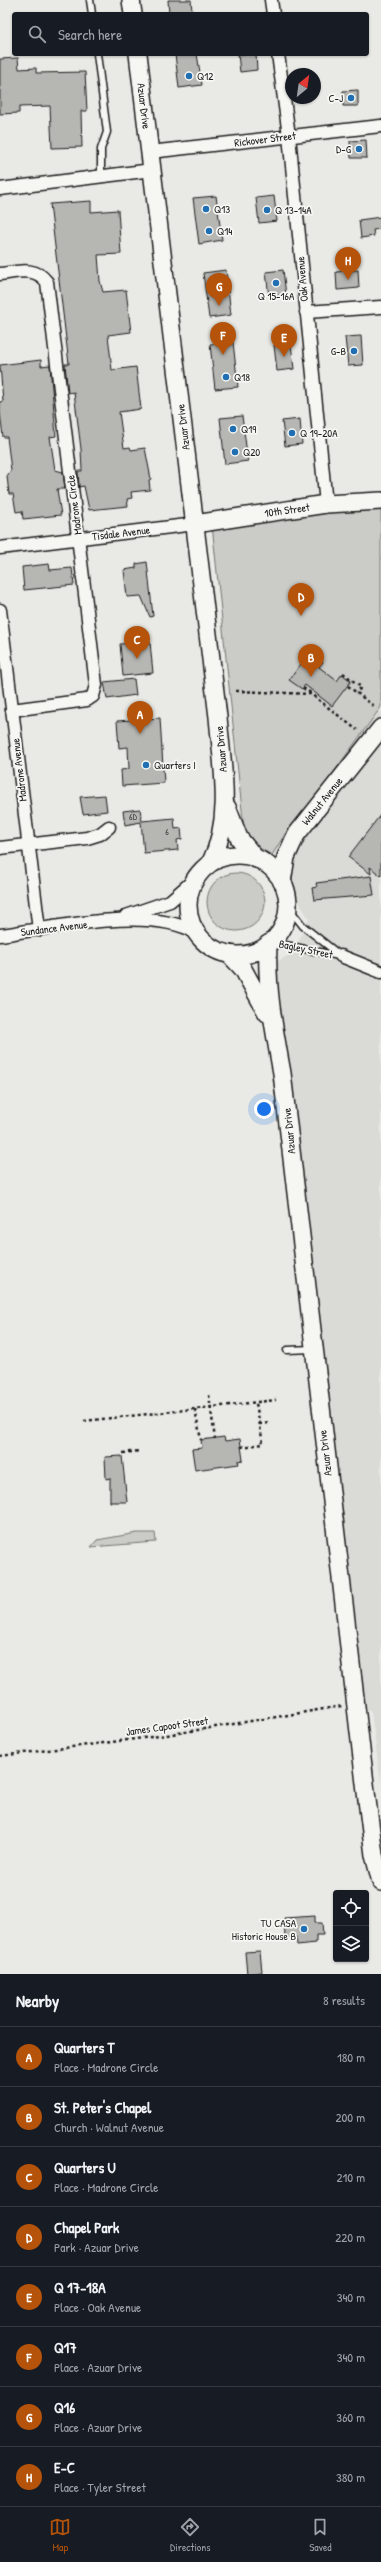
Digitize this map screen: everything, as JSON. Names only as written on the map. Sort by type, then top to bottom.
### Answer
[{"type":"main road","points":[[131,0],[133,12]]},
{"type":"main road","name":"Azuar Drive","points":[[138,56],[218,717],[225,801],[221,837],[211,862]]},
{"type":"main road","name":"10th Street","points":[[195,524],[326,504],[381,501]]},
{"type":"main road","name":"Walnut Avenue","points":[[282,882],[286,857],[296,835],[381,728]]},
{"type":"main road","name":"Azuar Drive","points":[[225,801],[239,838],[256,859]]},
{"type":"main road","points":[[233,855],[256,859],[267,865],[282,882],[288,907],[282,928],[269,943],[256,951],[229,954],[206,943],[197,933],[188,911],[188,898],[194,880],[211,862],[233,855]]},
{"type":"main road","name":"Azuar Drive","points":[[269,943],[268,976],[271,1022],[282,1073],[313,1349],[372,1844],[381,1882]]},
{"type":"main road","name":"Azuar Drive","points":[[229,954],[251,982],[271,1022]]},
{"type":"street","points":[[271,0],[273,12]]},
{"type":"street","name":"Oak Avenue","points":[[278,56],[289,136],[326,504]]},
{"type":"street","name":"Rickover Street","points":[[150,152],[381,126]]},
{"type":"street","points":[[0,189],[152,170]]},
{"type":"street","name":"Madrone Circle","points":[[0,274],[35,272],[42,276],[47,282],[95,691],[87,700],[12,710]]},
{"type":"street","points":[[306,312],[381,307]]},
{"type":"street","name":"Tisdale Avenue","points":[[0,548],[195,524]]},
{"type":"street","name":"Madrone Avenue","points":[[0,610],[39,930]]},
{"type":"street","points":[[0,848],[87,838],[100,834],[109,827]]},
{"type":"street","name":"Sundance Avenue","points":[[108,921],[170,901],[194,880]]},
{"type":"street","name":"Sundance Avenue","points":[[0,935],[108,921],[173,922],[197,933]]},
{"type":"street","name":"Bagley Street","points":[[341,956],[381,972]]},
{"type":"lane","points":[[90,0],[92,12]]},
{"type":"lane","points":[[97,56],[107,132],[101,149],[101,177]]},
{"type":"lane","name":"Bagley Street","points":[[288,907],[303,926],[341,956]]},
{"type":"lane","name":"Bagley Street","points":[[269,943],[341,956]]},
{"type":"lane","points":[[287,1350],[313,1349]]},
{"type":"path","points":[[343,673],[361,687],[357,693]]},
{"type":"path","points":[[348,686],[374,707]]},
{"type":"path","points":[[303,688],[357,730]]},
{"type":"path","points":[[236,691],[311,694]]},
{"type":"path","points":[[209,1395],[215,1438]]},
{"type":"path","points":[[84,1421],[276,1400]]},
{"type":"path","points":[[241,1447],[263,1444],[256,1402]]},
{"type":"path","points":[[195,1409],[201,1440]]},
{"type":"path","points":[[259,1424],[271,1423]]},
{"type":"path","points":[[123,1453],[140,1451]]},
{"type":"path","name":"James Capoot Street","points":[[0,1756],[167,1735],[335,1707]]},
{"type":"shaded area","points":[[381,503],[381,707],[307,809],[285,834],[272,855],[256,846],[244,829],[212,525]]},
{"type":"shaded area","points":[[381,707],[381,1784],[371,1711],[355,1704],[271,1023],[259,971],[293,953],[309,919],[296,897],[292,870],[272,855],[285,834],[307,809]]},
{"type":"shaded area","points":[[236,873],[247,875],[260,886],[263,891],[265,902],[263,913],[252,926],[247,929],[236,931],[225,929],[212,918],[209,913],[207,902],[209,891],[220,878],[225,875]]},
{"type":"shaded area","points":[[137,1533],[155,1533],[156,1542],[91,1547],[97,1540]]},
{"type":"building","points":[[168,0],[191,0],[192,11],[169,12]]},
{"type":"building","name":"Q12","points":[[175,56],[197,56],[202,85],[179,88]]},
{"type":"building","points":[[238,56],[256,56],[257,70],[240,72]]},
{"type":"building","points":[[18,58],[19,69],[36,68],[36,73],[85,72],[87,111],[81,111],[82,147],[52,148],[50,106],[19,107],[19,113],[0,114],[0,59]]},
{"type":"building","name":"C-J","points":[[358,90],[358,106],[343,106],[343,91]]},
{"type":"building","name":"D-G","points":[[366,140],[367,158],[351,158],[350,141]]},
{"type":"building","points":[[216,196],[222,240],[199,244],[193,198]]},
{"type":"building","name":"Q 13-14A","points":[[274,196],[277,221],[259,223],[256,198]]},
{"type":"building","points":[[91,201],[91,212],[118,210],[121,254],[98,255],[100,281],[103,292],[126,290],[131,332],[108,335],[112,370],[136,367],[141,409],[119,412],[124,448],[130,447],[131,450],[145,448],[151,479],[149,480],[150,490],[131,492],[132,498],[127,499],[128,506],[89,510],[84,486],[79,487],[78,471],[82,471],[81,449],[74,392],[68,393],[65,364],[69,364],[50,204]]},
{"type":"building","points":[[381,217],[381,229],[373,230],[374,236],[361,238],[359,220]]},
{"type":"building","points":[[226,270],[231,315],[209,318],[203,273]]},
{"type":"building","name":"Q 15-16A","points":[[283,270],[286,295],[269,297],[266,272]]},
{"type":"building","points":[[358,270],[359,288],[337,290],[336,272]]},
{"type":"building","name":"G-B","points":[[361,336],[363,365],[348,366],[345,337]]},
{"type":"building","points":[[233,342],[238,387],[215,389],[210,344]]},
{"type":"building","points":[[291,344],[294,369],[277,371],[274,345]]},
{"type":"building","points":[[41,360],[41,366],[50,365],[56,436],[50,437],[55,470],[63,472],[65,489],[57,489],[61,515],[23,519],[22,511],[16,512],[13,494],[9,494],[7,476],[11,470],[7,437],[3,437],[0,412],[0,402],[3,401],[0,365]]},
{"type":"building","points":[[242,416],[248,461],[225,464],[220,418]]},
{"type":"building","name":"Q 19-20A","points":[[300,419],[302,444],[285,446],[282,421]]},
{"type":"building","points":[[147,562],[153,616],[150,617],[141,596],[127,597],[124,570],[136,568],[136,564]]},
{"type":"building","points":[[49,564],[50,570],[72,568],[74,585],[24,590],[22,567]]},
{"type":"building","points":[[150,642],[153,673],[123,676],[120,644]]},
{"type":"building","points":[[310,652],[323,662],[319,667],[337,681],[342,674],[351,681],[332,706],[305,685],[302,689],[289,680]]},
{"type":"building","points":[[134,679],[136,695],[107,699],[104,682]]},
{"type":"building","points":[[160,718],[164,783],[122,786],[121,770],[129,769],[128,747],[119,748],[117,721]]},
{"type":"building","points":[[105,795],[107,811],[83,814],[80,797]]},
{"type":"building","points":[[140,809],[142,821],[174,818],[175,829],[181,828],[182,839],[177,840],[178,850],[144,853],[141,822],[125,825],[123,811]]},
{"type":"building","points":[[381,814],[381,876],[370,867],[371,874],[348,857]]},
{"type":"building","points":[[371,876],[374,895],[314,900],[312,888],[317,887],[316,883]]},
{"type":"building","points":[[224,1437],[225,1441],[240,1439],[243,1460],[238,1461],[239,1464],[195,1470],[192,1449],[202,1448],[201,1440]]},
{"type":"building","points":[[122,1456],[127,1502],[110,1502],[110,1478],[106,1479],[105,1457]]},
{"type":"building","name":"TU CASA Historic House B","points":[[315,1916],[315,1923],[322,1923],[323,1935],[316,1935],[316,1943],[297,1945],[296,1937],[285,1937],[284,1918]]},
{"type":"building","points":[[260,1951],[262,1972],[247,1974],[245,1952]]},
{"type":"place","name":"Q12","points":[[189,76]]},
{"type":"place","name":"C-J","points":[[351,98]]},
{"type":"place","name":"D-G","points":[[359,149]]},
{"type":"place","name":"Q13","points":[[206,209]]},
{"type":"place","name":"Q 13-14A","points":[[267,210]]},
{"type":"place","name":"Q14","points":[[209,231]]},
{"type":"place","name":"E-C","points":[[348,280]]},
{"type":"place","name":"Q 15-16A","points":[[276,283]]},
{"type":"place","name":"Q16","points":[[219,306]]},
{"type":"place","name":"G-B","points":[[354,351]]},
{"type":"place","name":"Q17","points":[[223,355]]},
{"type":"place","name":"Q 17-18A","points":[[284,357]]},
{"type":"place","name":"Q18","points":[[226,377]]},
{"type":"place","name":"Q19","points":[[233,429]]},
{"type":"place","name":"Q 19-20A","points":[[292,433]]},
{"type":"place","name":"Q20","points":[[235,452]]},
{"type":"place","name":"Chapel Park","points":[[301,616]]},
{"type":"place","name":"Quarters U","points":[[137,659]]},
{"type":"place","name":"St. Peter's Chapel","points":[[311,677]]},
{"type":"place","name":"Quarters T","points":[[140,734]]},
{"type":"place","name":"Quarters I","points":[[146,765]]},
{"type":"place","name":"TU CASA Historic House B","points":[[304,1929]]}]
